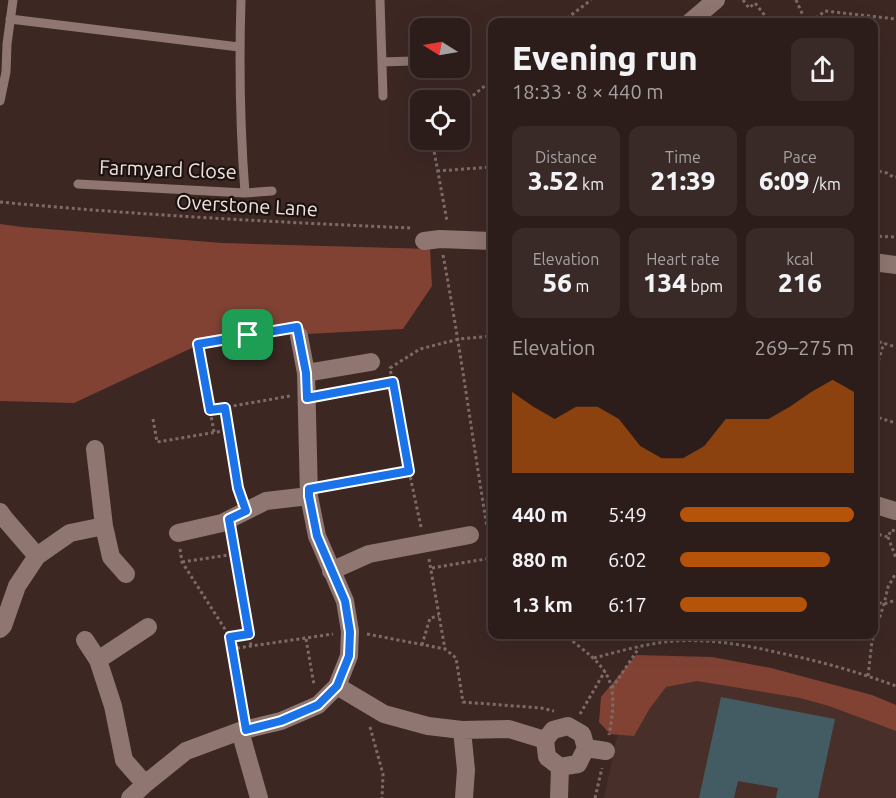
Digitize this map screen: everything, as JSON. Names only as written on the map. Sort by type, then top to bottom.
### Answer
[{"type":"street","points":[[695,18],[716,0]]},
{"type":"street","points":[[429,233],[488,240]]},
{"type":"street","points":[[878,263],[896,265]]},
{"type":"street","points":[[130,798],[186,751],[243,730],[281,721],[318,705],[337,686],[349,656],[350,632],[345,601],[317,536],[309,493],[306,373],[299,336]]},
{"type":"street","points":[[306,373],[371,362]]},
{"type":"street","points":[[95,449],[104,526],[111,557],[126,574]]},
{"type":"street","points":[[178,533],[222,523],[266,501],[309,493]]},
{"type":"street","points":[[878,506],[895,511]]},
{"type":"street","points":[[0,512],[37,556]]},
{"type":"street","points":[[0,629],[17,586],[37,556],[70,533],[104,526]]},
{"type":"street","points":[[331,571],[369,554],[470,535]]},
{"type":"street","points":[[98,660],[148,627]]},
{"type":"street","points":[[85,640],[98,660],[113,706],[124,760],[146,783]]},
{"type":"street","points":[[337,686],[384,714],[428,726],[462,730],[509,729],[545,740]]},
{"type":"street","points":[[568,726],[582,734],[586,748],[578,764],[560,767],[547,757],[545,740],[553,730],[568,726]]},
{"type":"street","points":[[243,730],[259,798]]},
{"type":"street","points":[[462,730],[466,770],[465,798]]},
{"type":"street","points":[[586,748],[606,751]]},
{"type":"street","points":[[559,798],[560,767]]},
{"type":"lane","points":[[0,101],[6,72],[13,0]]},
{"type":"lane","name":"Farmyard Close","points":[[78,184],[245,193],[239,47],[241,0]]},
{"type":"lane","points":[[380,0],[382,96]]},
{"type":"lane","points":[[10,19],[239,47]]},
{"type":"lane","points":[[382,62],[410,61]]},
{"type":"lane","points":[[245,193],[272,191]]},
{"type":"path","points":[[567,18],[591,0]]},
{"type":"path","points":[[743,0],[749,8],[755,3],[767,18]]},
{"type":"path","points":[[796,0],[804,18]]},
{"type":"path","points":[[816,18],[825,11],[896,19]]},
{"type":"path","points":[[470,98],[488,83]]},
{"type":"path","points":[[434,150],[437,171],[488,168]]},
{"type":"path","name":"Overstone Lane","points":[[0,202],[103,212],[429,233],[447,221],[437,171]]},
{"type":"path","points":[[878,171],[896,177]]},
{"type":"path","points":[[429,233],[459,339],[488,529]]},
{"type":"path","points":[[878,236],[896,237]]},
{"type":"path","points":[[214,432],[198,344],[297,327],[299,336]]},
{"type":"path","points":[[445,649],[431,568],[409,471],[390,368],[420,349],[459,339],[488,336]]},
{"type":"path","points":[[878,342],[896,347]]},
{"type":"path","points":[[878,363],[884,344]]},
{"type":"path","points":[[210,410],[393,382]]},
{"type":"path","points":[[225,408],[238,488],[246,511]]},
{"type":"path","points":[[878,418],[896,423]]},
{"type":"path","points":[[153,419],[157,442],[229,430]]},
{"type":"path","points":[[309,493],[409,471]]},
{"type":"path","points":[[229,519],[251,646]]},
{"type":"path","points":[[896,531],[891,530],[888,537],[896,558]]},
{"type":"path","points":[[178,533],[182,562],[230,637],[243,730]]},
{"type":"path","points":[[878,534],[888,537]]},
{"type":"path","points":[[182,562],[235,554]]},
{"type":"path","points":[[431,568],[488,559]]},
{"type":"path","points":[[878,622],[888,587],[896,573]]},
{"type":"path","points":[[878,603],[884,604],[896,600]]},
{"type":"path","points":[[422,645],[430,618],[439,616]]},
{"type":"path","points":[[231,649],[350,632],[445,649],[456,658],[463,702],[541,708],[560,712]]},
{"type":"path","points":[[230,637],[249,634]]},
{"type":"path","points":[[306,638],[318,705]]},
{"type":"path","points":[[569,639],[594,658],[605,671],[612,688],[613,706],[595,798]]},
{"type":"path","points":[[868,676],[873,639]]},
{"type":"path","points":[[594,658],[673,641],[712,641],[746,645],[822,662],[896,686]]},
{"type":"path","points":[[612,688],[640,647]]},
{"type":"path","points":[[579,716],[605,671]]},
{"type":"path","points":[[363,701],[383,774],[382,798]]},
{"type":"shaded area","points":[[0,224],[222,243],[430,249],[432,286],[403,329],[211,339],[74,403],[0,401]]},
{"type":"shaded area","points":[[636,655],[712,657],[771,668],[872,695],[896,705],[896,731],[829,706],[800,698],[697,681],[666,687],[650,708],[634,736],[610,734],[599,722],[601,697]]},
{"type":"shaded area","points":[[654,665],[896,715],[896,798],[604,798],[617,736]]},
{"type":"building","points":[[721,697],[835,719],[818,798],[776,798],[778,788],[738,781],[734,798],[699,798]]},
{"type":"route","points":[[297,327],[306,373],[307,398],[393,382],[409,471],[309,489],[317,536],[345,601],[350,632],[349,656],[337,686],[318,705],[281,721],[246,730],[230,637],[249,634],[229,519],[246,511],[238,488],[225,408],[210,410],[198,344],[248,335],[297,327]]}]
